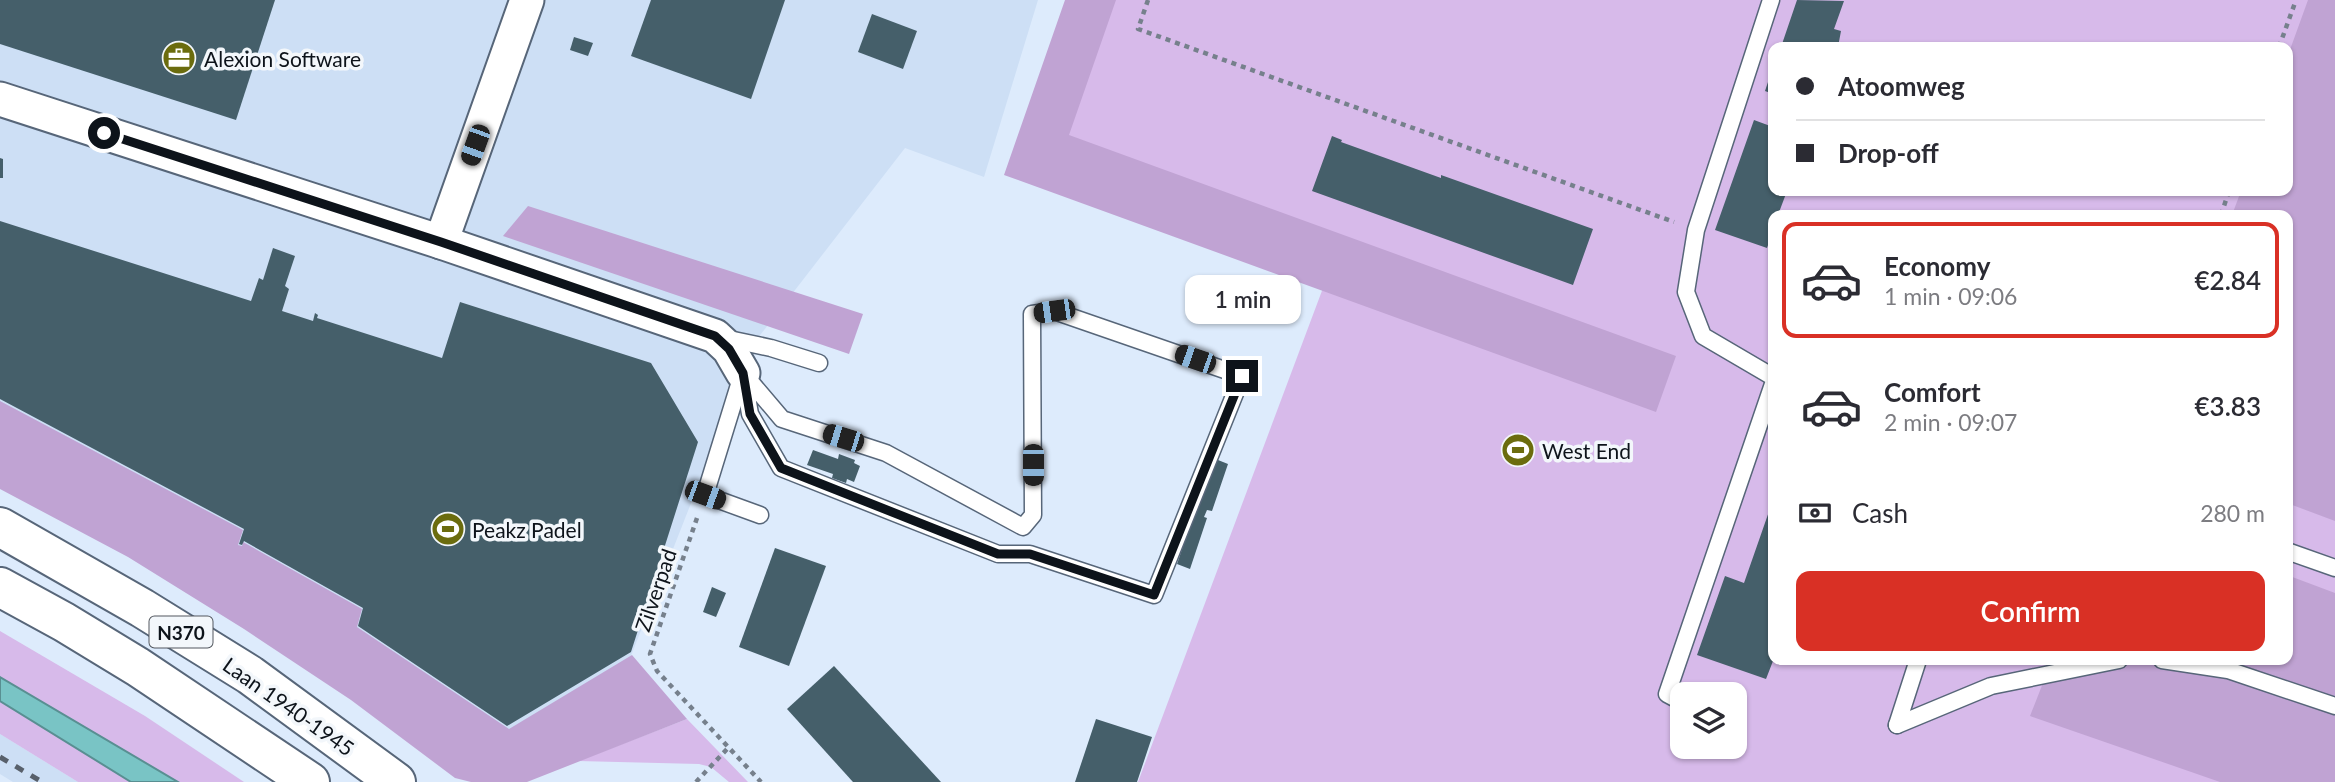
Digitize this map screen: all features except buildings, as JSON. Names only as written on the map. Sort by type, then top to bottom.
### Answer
[{"type":"highway","name":"Laan 1940-1945","points":[[0,527],[142,608],[250,675],[396,782]]},
{"type":"highway","name":"N370","points":[[0,587],[138,667],[310,782]]},
{"type":"highway","name":"N370","points":[[354,751],[428,782]]},
{"type":"street","points":[[441,242],[527,0]]},
{"type":"street","points":[[0,99],[441,242],[715,336],[729,349],[743,373]]},
{"type":"lane","points":[[1768,374],[1703,336],[1686,292],[1696,230],[1771,0]]},
{"type":"lane","points":[[1054,311],[1242,376],[1154,595],[1030,554],[998,554],[781,468],[750,414],[743,373],[782,419],[886,453],[1024,527],[1033,515],[1032,314],[1054,311]]},
{"type":"lane","points":[[715,336],[771,348],[819,363]]},
{"type":"lane","points":[[743,373],[705,495],[760,515]]},
{"type":"lane","points":[[1671,682],[1768,399]]},
{"type":"lane","points":[[2293,553],[2335,568]]},
{"type":"lane","points":[[1916,665],[1897,725],[1990,686],[2094,665]]},
{"type":"lane","points":[[2195,665],[2228,670],[2335,706]]},
{"type":"path","points":[[1148,0],[1138,29],[1696,230]]},
{"type":"path","points":[[2282,42],[2296,0]]},
{"type":"path","name":"Zilverpad","points":[[705,495],[650,654],[657,671],[761,782]]},
{"type":"path","points":[[696,782],[728,748]]},
{"type":"shaded area","points":[[0,0],[1038,0],[984,177],[905,148],[754,343],[627,666],[482,772],[0,434]]},
{"type":"shaded area","points":[[1065,0],[1116,0],[1069,135],[1676,356],[1656,412],[1004,175]]},
{"type":"shaded area","name":"West End","points":[[1092,0],[2335,0],[2335,782],[1138,782],[1341,240],[1045,129]]},
{"type":"shaded area","points":[[2308,0],[2335,0],[2335,521],[2293,505],[2293,210],[2234,210],[2239,196],[2293,196],[2293,42]]},
{"type":"shaded area","points":[[528,206],[863,314],[849,354],[503,236]]},
{"type":"shaded area","points":[[0,401],[243,530],[238,545],[242,546],[243,542],[362,609],[357,627],[509,729],[632,655],[687,719],[527,782],[471,782],[455,778],[351,700],[244,629],[128,557],[0,489]]},
{"type":"shaded area","points":[[2293,577],[2335,593],[2335,782],[2220,782],[2030,716],[2050,665],[2293,665]]},
{"type":"shaded area","points":[[0,631],[145,716],[244,782],[178,782],[0,677]]},
{"type":"shaded area","points":[[0,677],[178,782],[131,782],[0,701]]},
{"type":"shaded area","points":[[0,701],[131,782],[78,782],[0,734]]},
{"type":"shaded area","points":[[687,719],[748,782],[729,782],[711,767],[699,764],[578,761]]},
{"type":"shaded area","points":[[0,734],[78,782],[13,782],[0,774]]},
{"type":"railway","points":[[0,757],[42,782]]},
{"type":"place","name":"Alexion Software","points":[[179,58]]},
{"type":"place","name":"West End","points":[[1518,450]]},
{"type":"place","name":"Peakz Padel","points":[[448,529]]},
{"type":"route","points":[[104,133],[441,242],[715,336],[729,349],[743,373],[750,414],[781,468],[998,554],[1030,554],[1154,595],[1242,376]]}]
